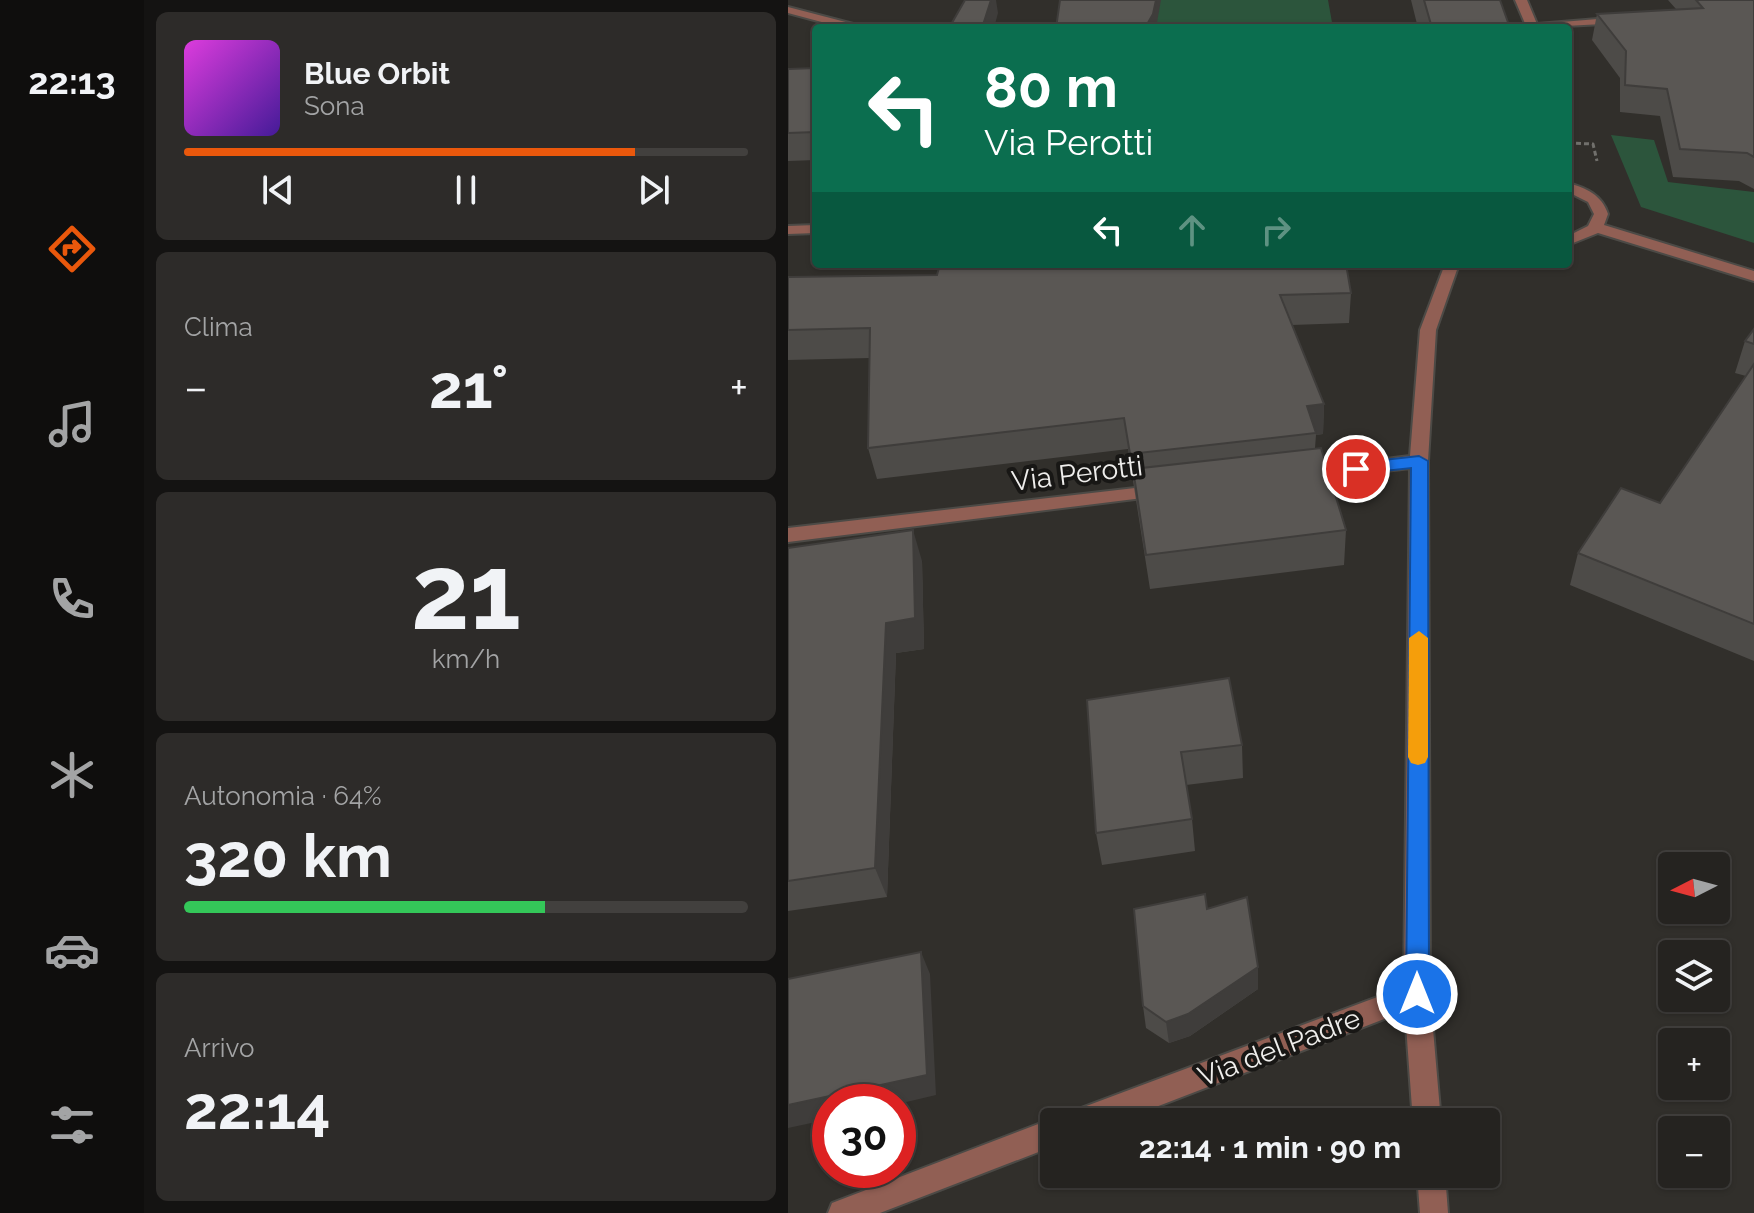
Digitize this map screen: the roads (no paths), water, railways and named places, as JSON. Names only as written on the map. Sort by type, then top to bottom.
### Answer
[{"type":"street","points":[[1521,0],[1532,24]]},
{"type":"street","points":[[788,10],[842,24]]},
{"type":"street","points":[[1572,24],[1637,19]]},
{"type":"street","points":[[1572,188],[1588,195],[1602,212],[1597,228],[1586,236],[1572,240]]},
{"type":"street","points":[[1597,228],[1754,276]]},
{"type":"street","points":[[788,230],[812,229]]},
{"type":"street","points":[[1426,1108],[1417,994],[1419,461],[1428,330],[1451,268]]},
{"type":"street","points":[[1277,478],[1419,461]]},
{"type":"street","name":"Via Perotti","points":[[788,535],[1183,489]]},
{"type":"street","name":"Via del Padre","points":[[1118,1108],[1417,994]]},
{"type":"street","points":[[842,1213],[1040,1137]]},
{"type":"street","points":[[1432,1188],[1434,1213]]}]
